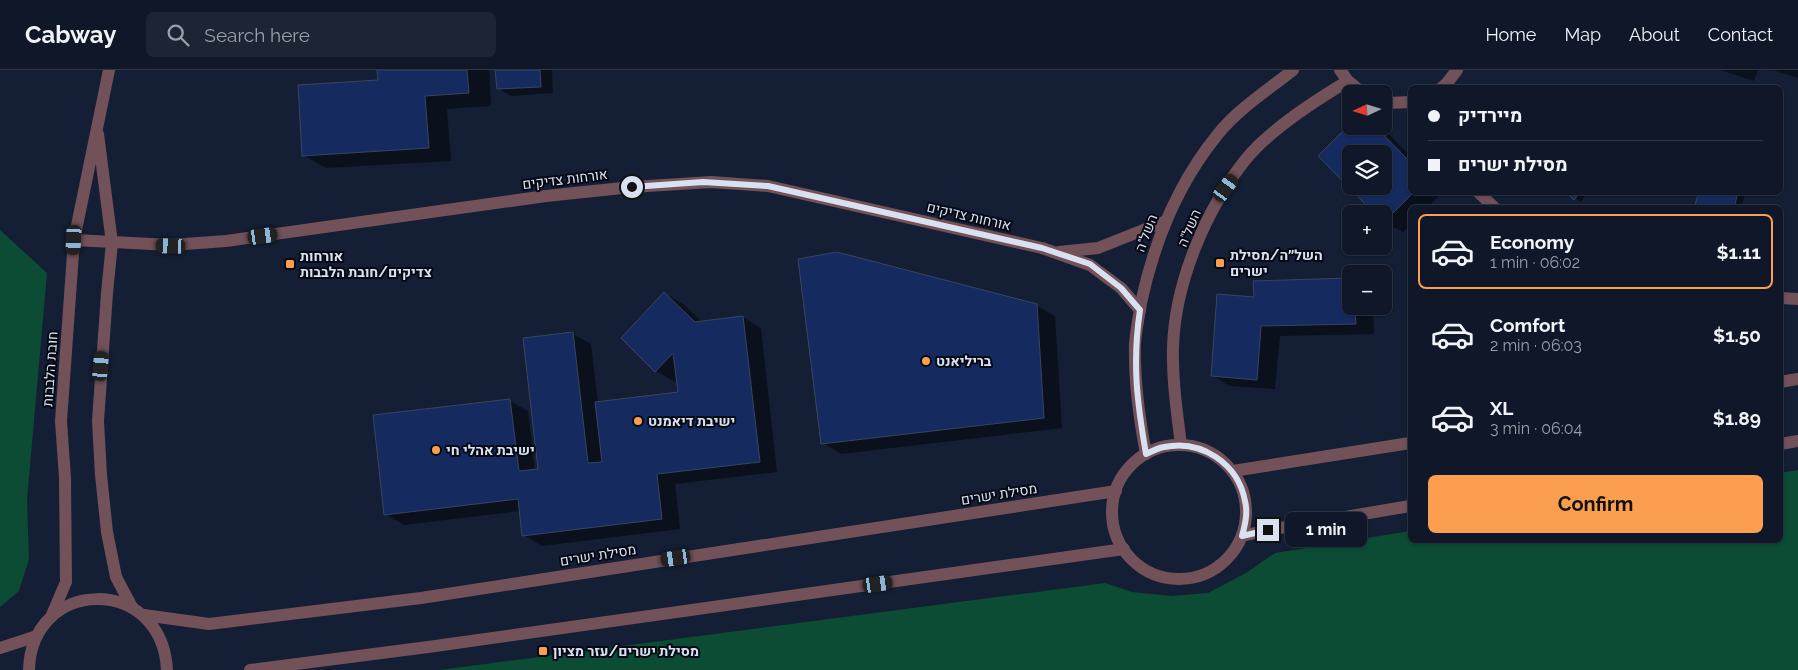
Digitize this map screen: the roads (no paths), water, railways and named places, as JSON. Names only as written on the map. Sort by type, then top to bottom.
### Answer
[{"type":"street","name":"חובת הלבבות","points":[[51,617],[66,582],[65,478],[61,421],[74,240],[108,70]]},
{"type":"street","name":"השל\"ה","points":[[1146,454],[1138,405],[1135,342],[1148,272],[1166,221],[1176,198],[1218,133],[1248,105],[1293,70]]},
{"type":"street","points":[[1340,70],[1352,85]]},
{"type":"street","points":[[1445,85],[1457,70]]},
{"type":"street","name":"השל”ה","points":[[1181,445],[1175,401],[1173,345],[1184,282],[1210,215],[1247,158],[1273,134],[1316,100],[1348,82]]},
{"type":"street","points":[[1392,103],[1408,102]]},
{"type":"street","name":"חובת הלבבות","points":[[97,123],[112,243],[98,421],[107,532],[116,577],[132,607]]},
{"type":"street","name":"אורחות צדיקים","points":[[74,240],[171,246],[226,241],[546,196],[632,187],[703,182],[768,186],[1033,246],[1090,264],[1121,288],[1140,310]]},
{"type":"street","points":[[1481,195],[1491,205]]},
{"type":"street","points":[[1054,253],[1098,248],[1166,221]]},
{"type":"street","points":[[1783,298],[1798,299]]},
{"type":"street","points":[[1783,382],[1798,380]]},
{"type":"street","points":[[1783,444],[1798,441]]},
{"type":"street","points":[[1233,471],[1408,443]]},
{"type":"street","points":[[1181,445],[1201,448],[1218,458],[1233,471],[1241,486],[1246,502],[1246,520],[1242,536],[1233,552],[1220,565],[1205,574],[1187,579],[1168,579],[1151,573],[1136,563],[1124,549],[1117,536],[1113,521],[1113,506],[1116,491],[1123,476],[1133,464],[1146,454],[1163,447],[1181,445]]},
{"type":"street","name":"מסילת ישרים","points":[[144,615],[209,624],[422,598],[1116,491]]},
{"type":"street","points":[[1242,536],[1408,506]]},
{"type":"street","points":[[250,670],[458,643],[1124,549]]},
{"type":"street","points":[[29,670],[30,656],[37,636],[51,617],[70,604],[90,599],[112,600],[132,607],[144,615],[158,633],[166,654],[166,670]]},
{"type":"street","points":[[0,648],[37,636]]},
{"type":"place","name":"השל״ה/מסילת ישרים","points":[[1220,263]]},
{"type":"place","name":"אורחות צדיקים/חובת הלבבות","points":[[290,264]]},
{"type":"place","name":"בריליאנט","points":[[926,361]]},
{"type":"place","name":"ישיבת דיאמנט","points":[[638,421]]},
{"type":"place","name":"ישיבת אהלי חי","points":[[436,450]]},
{"type":"place","name":"מסילת ישרים/עזר מציון","points":[[543,651]]}]
